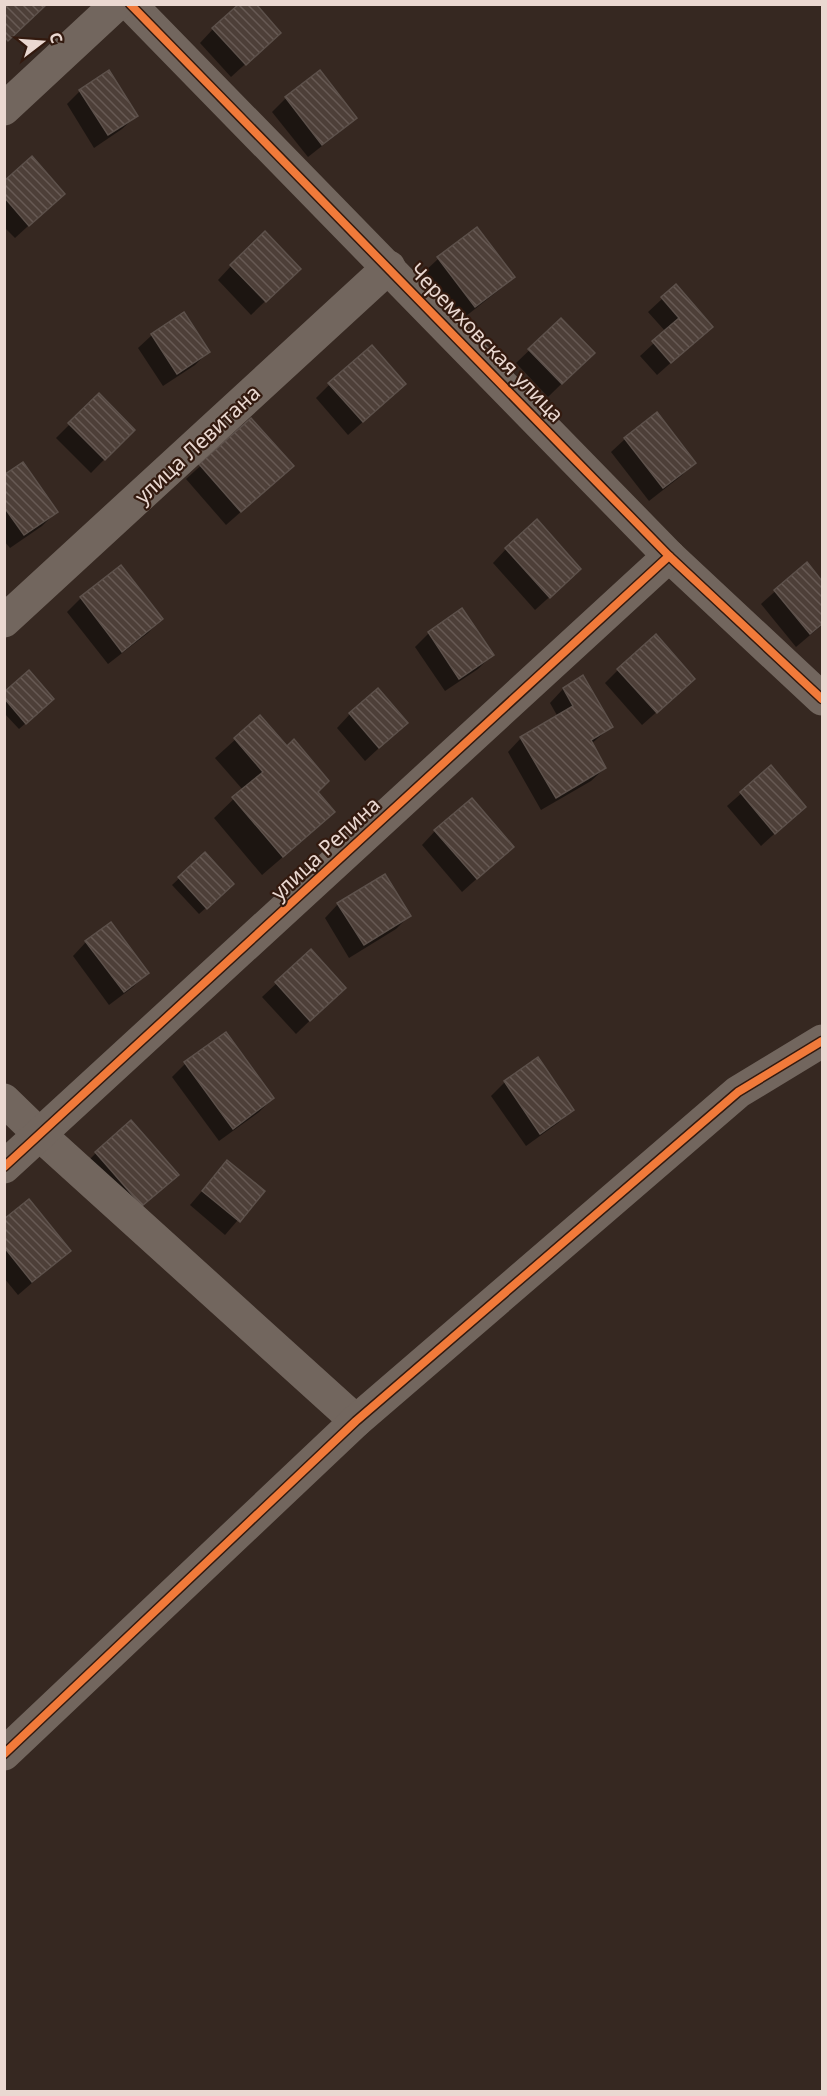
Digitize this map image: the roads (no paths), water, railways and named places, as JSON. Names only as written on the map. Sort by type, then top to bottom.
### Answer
[{"type":"street","points":[[4,109],[117,4]]},
{"type":"street","name":"Черемховская улица","points":[[130,4],[669,556],[822,699]]},
{"type":"street","name":"улица Левитана","points":[[4,621],[389,267]]},
{"type":"street","name":"улица Репина","points":[[4,1167],[669,556]]},
{"type":"street","points":[[4,1754],[356,1421],[738,1092],[822,1041]]},
{"type":"street","points":[[4,1100],[356,1421]]}]
